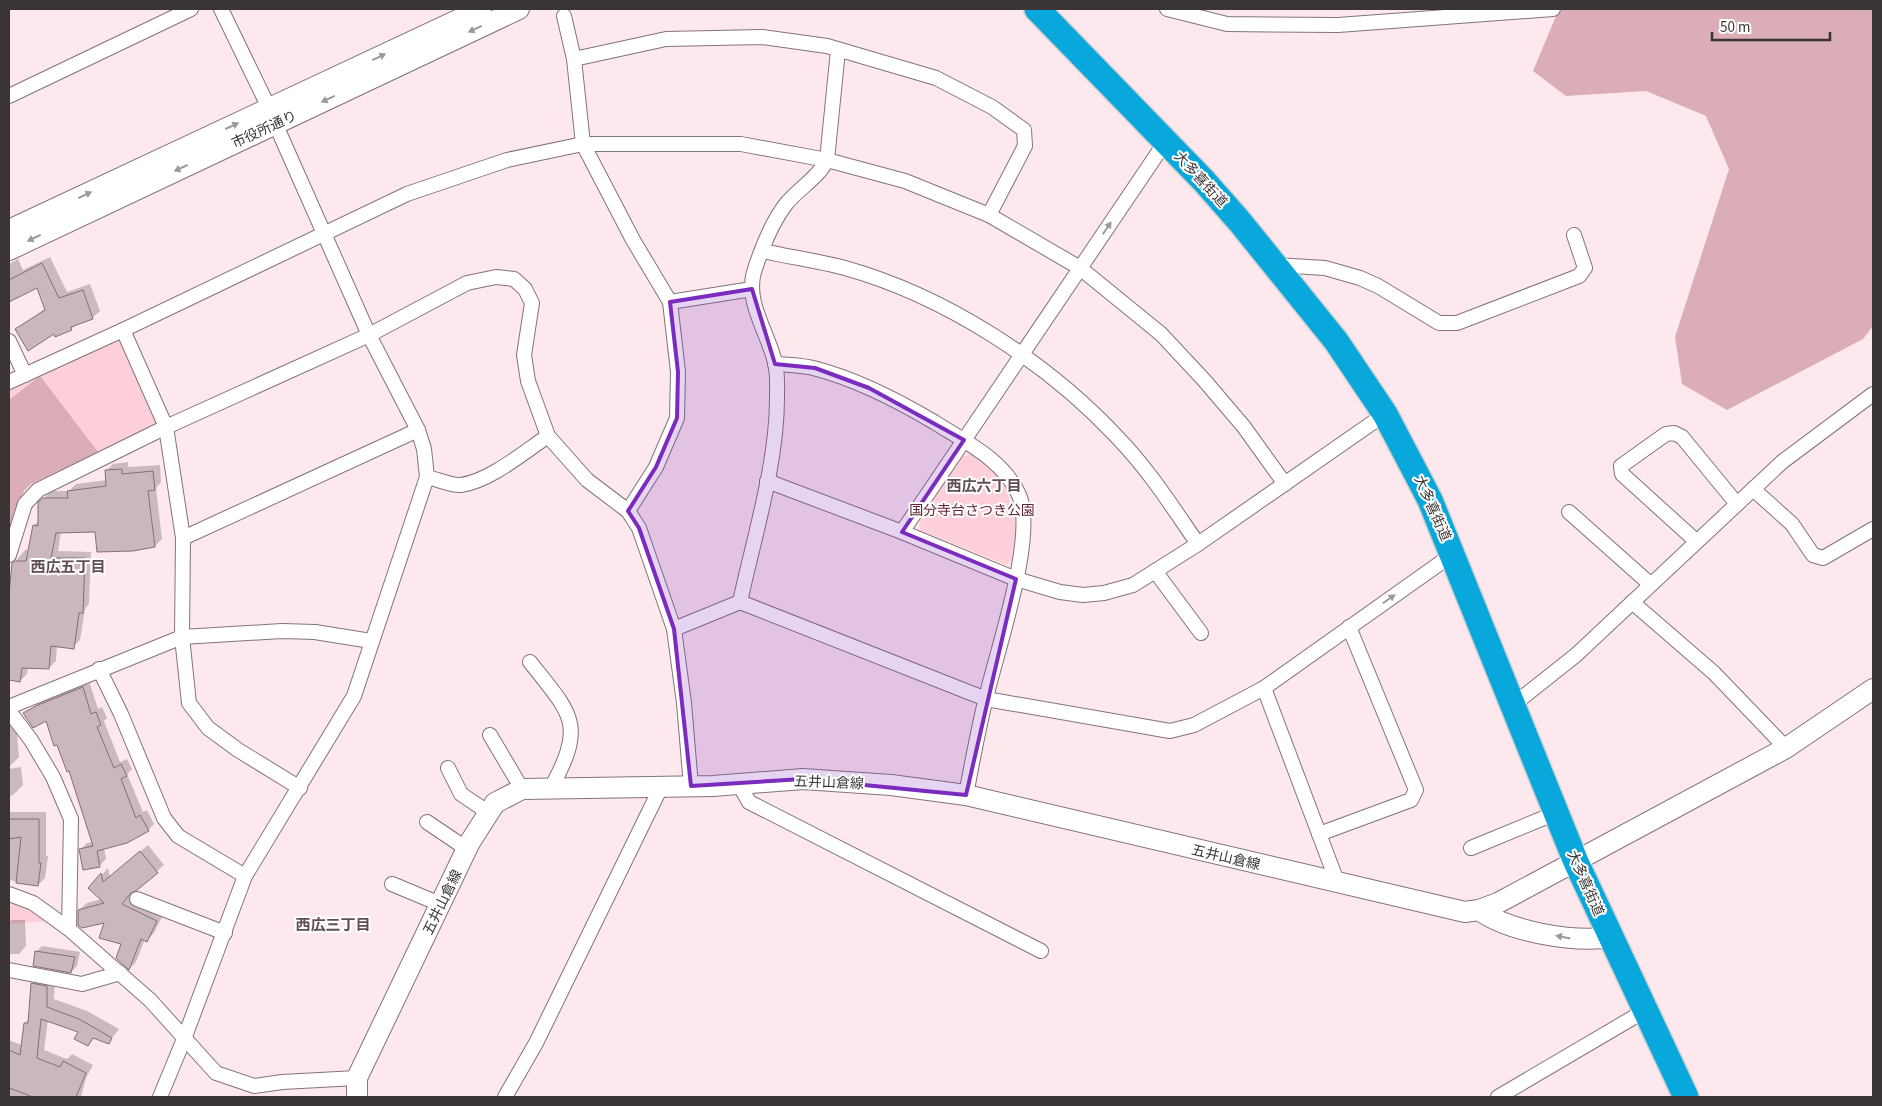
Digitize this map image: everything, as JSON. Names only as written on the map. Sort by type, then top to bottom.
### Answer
[{"type":"highway","name":"大多喜街道","points":[[1037,9],[1204,181],[1276,265],[1336,341],[1385,414],[1420,476],[1576,862],[1686,1097]]},
{"type":"main road","name":"市役所通り","points":[[9,250],[481,9]]},
{"type":"main road","name":"市役所通り","points":[[9,230],[519,9]]},
{"type":"main road","name":"五井山倉線","points":[[357,1087],[467,848],[495,804],[522,789],[691,786],[803,779],[891,785],[966,795],[1448,910],[1465,912],[1479,910],[1576,862],[1786,748],[1873,689]]},
{"type":"main road","points":[[1479,910],[1501,924],[1520,928],[1576,939],[1611,937]]},
{"type":"street","points":[[9,96],[192,9]]},
{"type":"street","points":[[160,1097],[225,933],[245,876],[354,696],[427,477],[424,449],[418,430],[370,335],[323,234],[272,116],[221,9]]},
{"type":"street","points":[[1167,9],[1227,24],[1338,25],[1553,9]]},
{"type":"street","points":[[564,16],[574,59],[583,144],[633,240],[670,302],[678,372],[677,418],[659,460],[628,511]]},
{"type":"street","points":[[574,59],[666,39],[762,37],[838,50],[936,78],[992,108],[1024,130],[1025,146],[989,215]]},
{"type":"street","points":[[740,602],[766,480],[774,435],[777,399],[776,364],[759,317],[752,289],[754,273],[772,229],[785,205],[803,185],[824,168],[827,160],[838,50]]},
{"type":"street","points":[[902,532],[1166,142]]},
{"type":"street","points":[[9,382],[123,330],[407,194],[507,160],[583,144],[741,144],[827,160],[905,181],[989,215],[1080,268],[1131,308],[1173,347],[1244,427],[1285,484]]},
{"type":"street","points":[[1276,265],[1326,268],[1360,278],[1378,286],[1439,323],[1457,323],[1579,276],[1585,268],[1574,235]]},
{"type":"street","points":[[763,251],[845,268],[914,293],[1022,353],[1074,395],[1119,439],[1152,480],[1198,544]]},
{"type":"street","points":[[9,555],[25,504],[38,490],[166,426],[370,335],[467,283],[496,277],[514,280],[525,289],[532,303],[524,355],[528,381],[548,436],[587,480],[628,511],[639,528],[674,629],[684,703],[691,786]]},
{"type":"street","points":[[670,302],[752,289]]},
{"type":"street","points":[[123,330],[166,426],[183,538],[182,637],[189,703],[208,728],[238,750],[300,788]]},
{"type":"street","points":[[9,341],[25,375]]},
{"type":"street","points":[[776,364],[816,368],[869,388],[918,412],[964,440],[995,463],[1008,477],[1019,495],[1024,530],[1016,579],[986,699],[966,795]]},
{"type":"street","points":[[1513,705],[1576,655],[1782,462],[1873,394]]},
{"type":"street","points":[[766,480],[902,532],[1016,579],[1060,592],[1083,595],[1104,593],[1133,585],[1198,544],[1385,414]]},
{"type":"street","points":[[183,538],[418,430]]},
{"type":"street","points":[[1696,541],[1622,474],[1621,466],[1666,434],[1674,432],[1682,437],[1737,504]]},
{"type":"street","points":[[427,477],[460,485],[477,480],[496,470],[548,436]]},
{"type":"street","points":[[1753,489],[1792,524],[1813,555],[1823,558],[1873,529]]},
{"type":"street","points":[[1569,512],[1650,584]]},
{"type":"street","points":[[674,629],[740,602],[986,699],[1170,731],[1194,725],[1264,688],[1453,554]]},
{"type":"street","points":[[1155,571],[1201,633]]},
{"type":"street","points":[[1632,602],[1714,674],[1786,748]]},
{"type":"street","points":[[1318,834],[1411,800],[1416,790],[1349,627]]},
{"type":"street","points":[[9,707],[182,637],[282,631],[315,632],[371,641]]},
{"type":"street","points":[[530,662],[568,713],[572,737],[566,761],[551,788]]},
{"type":"street","points":[[99,669],[121,714],[164,818],[178,836],[245,876]]},
{"type":"street","points":[[1264,688],[1338,884]]},
{"type":"street","points":[[9,711],[31,740],[53,777],[71,819],[70,929]]},
{"type":"street","points":[[490,735],[522,789]]},
{"type":"street","points":[[448,768],[460,794],[489,813]]},
{"type":"street","points":[[739,784],[749,802],[1041,951]]},
{"type":"street","points":[[505,1097],[536,1042],[661,786]]},
{"type":"street","points":[[1471,848],[1556,813]]},
{"type":"street","points":[[427,822],[467,848]]},
{"type":"street","points":[[392,884],[440,904]]},
{"type":"street","points":[[9,894],[33,903],[70,929],[150,1000],[216,1073],[254,1086],[282,1082],[357,1087]]},
{"type":"street","points":[[137,899],[225,933]]},
{"type":"street","points":[[9,970],[82,984],[120,973]]},
{"type":"street","points":[[1498,1097],[1646,1010]]},
{"type":"highlighted area","points":[[752,289],[775,364],[815,368],[869,388],[964,440],[902,532],[1016,579],[966,795],[803,779],[691,786],[674,629],[639,528],[628,511],[656,467],[677,418],[678,372],[670,302]]},
{"type":"green space","points":[[113,339],[122,342],[158,422],[31,484],[9,453],[9,388]]},
{"type":"green space","name":"国分寺台さつき公園","points":[[970,454],[987,463],[1006,489],[1017,525],[1014,558],[1006,565],[920,530],[919,523],[959,458]]},
{"type":"green space","points":[[9,902],[36,912],[46,921],[9,924]]},
{"type":"shaded area","points":[[1559,9],[1873,9],[1873,326],[1863,339],[1727,410],[1682,384],[1675,337],[1729,169],[1706,116],[1646,91],[1566,96],[1533,71]]},
{"type":"shaded area","points":[[40,376],[98,452],[31,484],[24,491],[9,533],[9,400]]},
{"type":"building","points":[[42,263],[59,298],[83,290],[93,319],[71,327],[72,330],[55,337],[54,334],[28,351],[15,329],[45,310],[37,288],[9,302],[9,280]]},
{"type":"building","points":[[122,469],[122,474],[153,471],[155,490],[148,491],[155,547],[133,551],[97,552],[95,532],[56,533],[51,558],[85,558],[83,613],[79,613],[74,649],[51,646],[49,669],[22,668],[20,682],[9,680],[9,594],[12,563],[15,561],[26,561],[33,525],[38,526],[38,502],[43,498],[68,498],[67,491],[106,486],[105,470]]},
{"type":"building","points":[[83,687],[91,714],[96,712],[101,725],[97,727],[114,768],[121,764],[127,776],[121,779],[136,818],[140,815],[149,831],[127,843],[97,851],[100,867],[83,870],[79,849],[93,846],[69,771],[67,772],[57,745],[54,746],[46,721],[33,728],[23,713]]},
{"type":"building","points":[[9,819],[39,819],[39,863],[41,863],[38,886],[16,883],[21,837],[9,839]]},
{"type":"building","points":[[140,851],[158,873],[131,893],[122,904],[157,921],[147,942],[141,939],[129,970],[116,958],[121,944],[99,938],[104,923],[82,928],[78,925],[78,910],[104,903],[88,888],[101,873],[103,882]]},
{"type":"building","points":[[35,951],[75,957],[71,973],[33,966]]},
{"type":"building","points":[[31,983],[47,986],[47,1007],[79,1019],[112,1038],[109,1044],[93,1038],[88,1046],[74,1039],[78,1032],[41,1019],[37,1058],[60,1067],[63,1061],[86,1073],[76,1097],[33,1097],[9,1088],[9,1050],[20,1055],[24,1023],[28,1023]]},
{"type":"district","name":"西広六丁目","points":[[984,486]]},
{"type":"district","name":"西広五丁目","points":[[68,567]]},
{"type":"district","name":"西広三丁目","points":[[333,925]]}]
